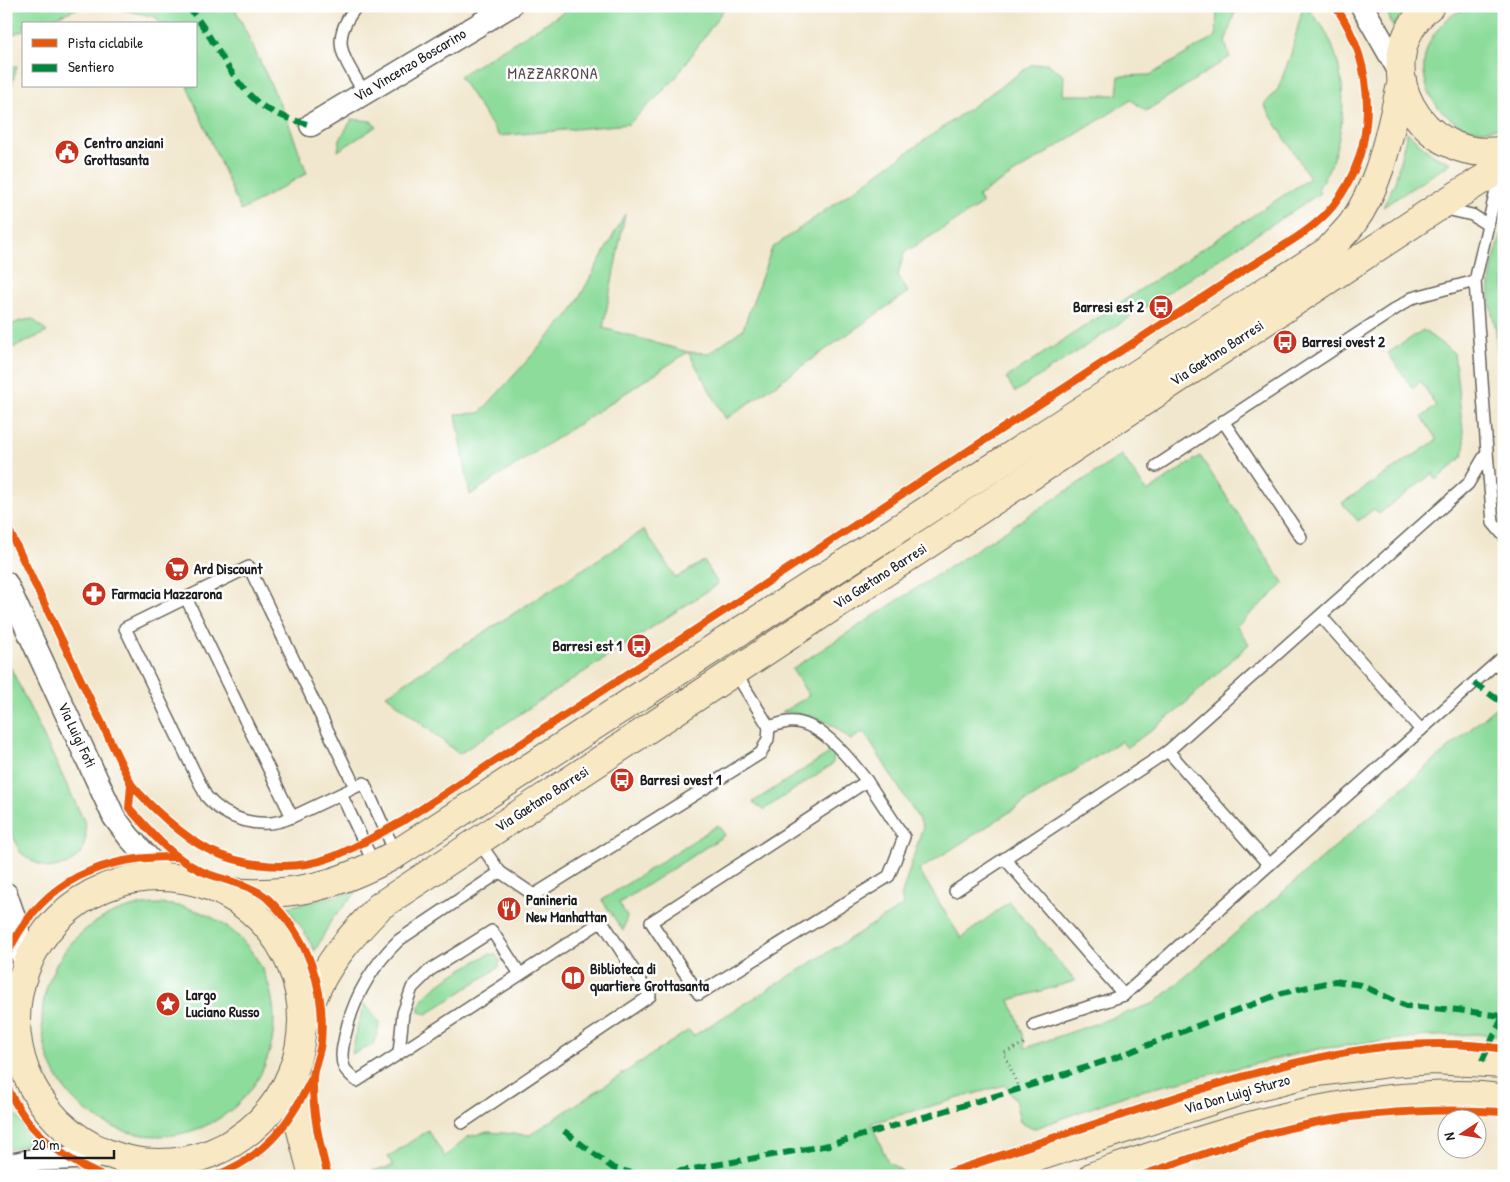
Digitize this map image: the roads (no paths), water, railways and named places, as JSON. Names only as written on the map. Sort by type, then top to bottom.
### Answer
[{"type":"street","name":"Via Vincenzo Boscarino","points":[[311,125],[510,6]]},
{"type":"street","points":[[1362,6],[1402,77],[1407,98],[1415,115],[1427,130],[1442,141],[1459,149],[1498,160]]},
{"type":"street","name":"Via Gaetano Barresi","points":[[225,892],[264,895],[319,888],[386,860],[1329,250],[1352,224],[1373,185],[1386,149],[1402,77],[1402,56],[1407,40],[1414,24],[1430,6]]},
{"type":"street","name":"Via Gaetano Barresi","points":[[302,1026],[318,985],[350,937],[380,906],[1438,207],[1498,160]]},
{"type":"street","name":"Via Luigi Foti","points":[[6,583],[114,817],[129,837],[165,876]]},
{"type":"street","points":[[6,1023],[21,980],[43,935],[57,918],[81,899],[107,885],[135,878],[165,876],[196,881],[225,892],[252,910],[268,928],[290,962],[299,993],[302,1026],[299,1048],[293,1069],[280,1096],[269,1111],[240,1138],[215,1152],[187,1161],[151,1167]]},
{"type":"street","points":[[6,894],[17,926],[21,980],[15,1022],[19,1051],[28,1079],[43,1105],[63,1127],[87,1144],[114,1156],[185,1176]]},
{"type":"street","name":"Via Don Luigi Sturzo","points":[[979,1176],[1246,1089],[1310,1073],[1388,1063],[1434,1060],[1504,1064]]},
{"type":"street","points":[[293,1069],[296,1110],[313,1176]]},
{"type":"street","points":[[1093,1176],[1218,1133],[1315,1109],[1353,1102],[1445,1094],[1504,1099]]},
{"type":"street","points":[[6,1166],[34,1168],[114,1156]]},
{"type":"lane","points":[[357,6],[345,20],[340,34],[342,52],[364,94]]},
{"type":"lane","points":[[1498,160],[1488,225],[1475,281],[1493,523],[1504,536]]},
{"type":"lane","points":[[1438,207],[1472,215],[1488,225]]},
{"type":"lane","points":[[1156,466],[1412,298],[1475,281]]},
{"type":"lane","points":[[1223,421],[1301,537]]},
{"type":"lane","points":[[955,891],[1168,751],[1468,484],[1487,452]]},
{"type":"lane","points":[[355,787],[249,567],[125,628],[206,796],[215,807],[229,815],[265,824],[280,823],[364,783],[386,860]]},
{"type":"lane","points":[[186,598],[292,817]]},
{"type":"lane","points":[[1321,616],[1421,730]]},
{"type":"lane","points":[[1034,1025],[1124,994],[1504,656]]},
{"type":"lane","points":[[478,841],[500,872],[534,895],[761,753],[768,739],[769,727],[735,672]]},
{"type":"lane","points":[[769,727],[790,722],[810,727],[839,746],[867,781],[904,837],[888,876],[699,994],[651,922],[867,781]]},
{"type":"lane","points":[[1168,751],[1269,865]]},
{"type":"lane","points":[[341,794],[386,860]]},
{"type":"lane","points":[[1005,859],[1124,994]]},
{"type":"lane","points":[[462,1123],[650,996],[602,921],[357,1081],[344,1068],[342,1054],[350,1014],[365,982],[384,954],[399,940],[500,872]]},
{"type":"lane","points":[[399,1053],[403,1013],[412,988],[430,970],[492,931],[520,974]]},
{"type":"place","name":"Centro anziani Grottasanta","points":[[67,152]]},
{"type":"place","name":"Barresi est 2","points":[[1161,307]]},
{"type":"place","name":"Barresi ovest 2","points":[[1285,342]]},
{"type":"place","name":"Ard Discount","points":[[177,569]]},
{"type":"place","name":"Farmacia Mazzarona","points":[[94,594]]},
{"type":"place","name":"Barresi est 1","points":[[639,646]]},
{"type":"place","name":"Barresi ovest 1","points":[[622,780]]},
{"type":"place","name":"Panineria New Manhattan","points":[[509,909]]},
{"type":"place","name":"Biblioteca di quartiere Grottasanta","points":[[573,978]]},
{"type":"place","name":"Largo Luciano Russo","points":[[168,1004]]},
{"type":"district","name":"MAZZARRONA","points":[[553,73]]}]
